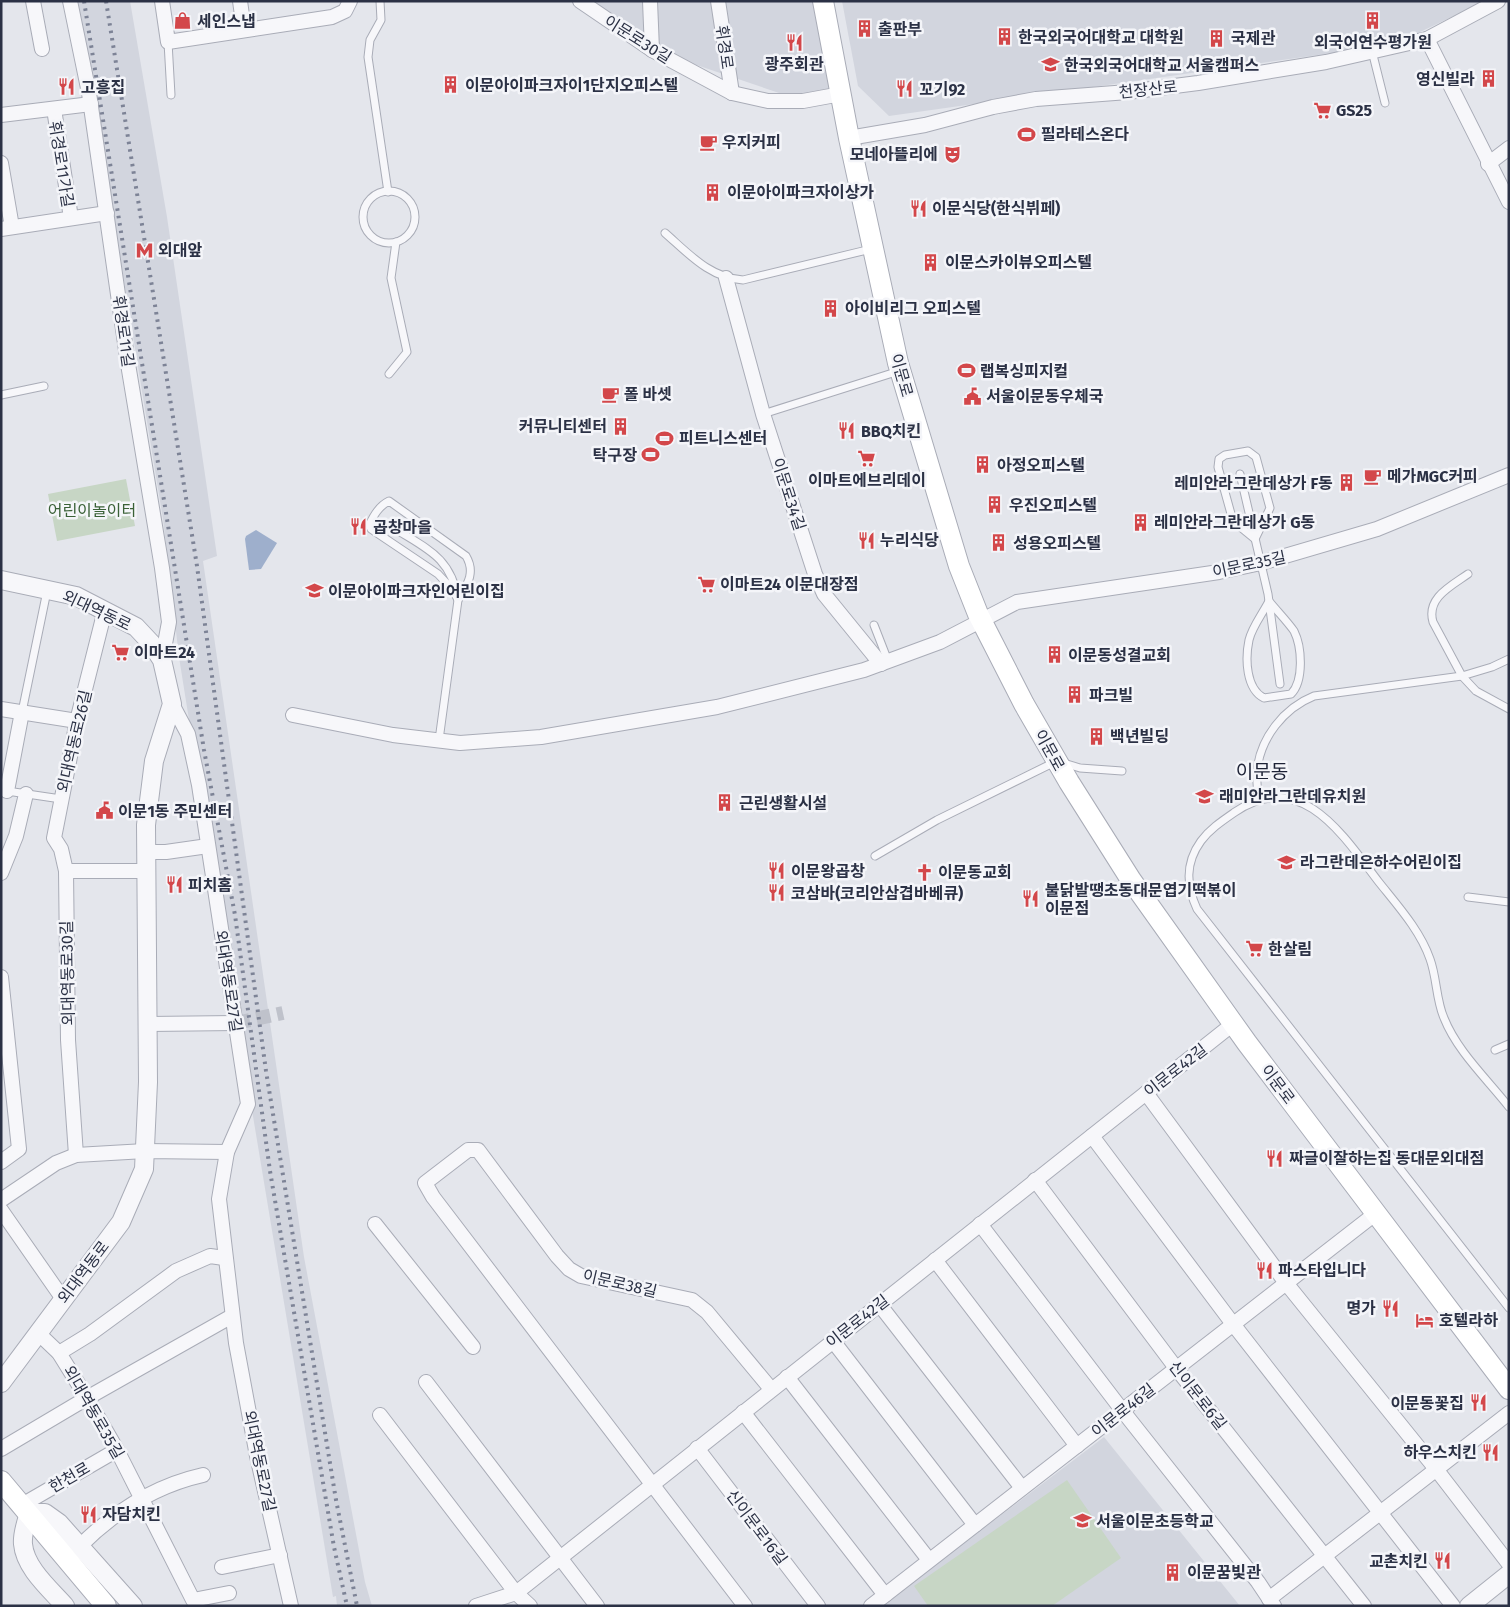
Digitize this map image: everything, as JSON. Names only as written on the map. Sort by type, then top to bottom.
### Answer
[{"type":"main road","name":"이문로","points":[[823,1],[849,138],[900,371],[959,566],[982,622],[1057,761],[1131,880],[1233,1024],[1509,1389]]},
{"type":"main road","points":[[1,1481],[106,1606]]},
{"type":"street","points":[[33,1],[42,48]]},
{"type":"street","name":"휘경로11길","points":[[70,1],[91,104],[169,622],[162,660]]},
{"type":"street","points":[[162,1],[168,42],[332,17],[345,11],[350,1]]},
{"type":"street","points":[[240,1],[244,30]]},
{"type":"street","name":"이문로30길","points":[[580,1],[652,50],[732,93],[776,101],[802,101],[841,94]]},
{"type":"street","points":[[650,1],[652,50]]},
{"type":"street","name":"휘경로","points":[[718,1],[732,93]]},
{"type":"street","name":"천장산로","points":[[849,138],[935,123],[993,107],[1036,99],[1128,92],[1198,83],[1326,62],[1426,39],[1498,1]]},
{"type":"street","points":[[1426,39],[1509,202]]},
{"type":"street","points":[[1,115],[91,104]]},
{"type":"street","name":"휘경로11가길","points":[[54,109],[70,218]]},
{"type":"street","points":[[1488,164],[1509,148]]},
{"type":"street","points":[[1,163],[6,228]]},
{"type":"street","name":"휘경로11가길","points":[[6,228],[107,213]]},
{"type":"street","name":"이문로34길","points":[[726,278],[763,414],[815,574],[824,594],[884,662]]},
{"type":"street","name":"이문로35길","points":[[292,715],[393,735],[460,743],[532,738],[656,718],[788,690],[884,662],[940,642],[982,622],[1005,607],[1022,600],[1219,572],[1261,563],[1377,529],[1509,475]]},
{"type":"street","name":"외대역동로","points":[[1,580],[48,588],[76,596],[136,627],[162,660],[172,704],[154,761],[146,825],[148,1024],[144,1168],[120,1222],[1,1383]]},
{"type":"street","name":"외대역동로26길","points":[[66,870],[61,849],[54,838],[77,721],[106,610]]},
{"type":"street","name":"외대역동로27길","points":[[172,704],[188,734],[208,846],[248,1104],[227,1152],[218,1199],[232,1316],[257,1456],[291,1606]]},
{"type":"street","points":[[1,709],[77,721]]},
{"type":"street","points":[[4,790],[22,712]]},
{"type":"street","points":[[1,873],[16,836],[26,794]]},
{"type":"street","points":[[146,852],[166,852],[208,846]]},
{"type":"street","points":[[66,870],[146,871]]},
{"type":"street","name":"외대역동로30길","points":[[66,870],[68,1040],[76,1155]]},
{"type":"street","points":[[1,977],[6,1076],[19,1149],[1,1162]]},
{"type":"street","points":[[148,1024],[236,1023]]},
{"type":"street","name":"이문로42길","points":[[476,1606],[515,1599],[559,1557],[1233,1024]]},
{"type":"street","points":[[1146,1093],[1286,1283],[1436,1469],[1509,1564]]},
{"type":"street","points":[[1092,1136],[1233,1324],[1453,1606]]},
{"type":"street","name":"이문로38길","points":[[651,1485],[433,1197],[425,1183],[468,1150],[478,1150],[557,1256],[569,1269],[581,1276],[692,1300],[707,1312],[771,1390]]},
{"type":"street","points":[[1,1200],[56,1163],[76,1155],[145,1151],[227,1152]]},
{"type":"street","name":"신이문로6길","points":[[1036,1180],[1176,1368],[1364,1606]]},
{"type":"street","points":[[1,1210],[63,1299]]},
{"type":"street","name":"이문로46길","points":[[871,1606],[1375,1214]]},
{"type":"street","points":[[375,1224],[473,1347]]},
{"type":"street","points":[[980,1224],[1122,1410],[1258,1582],[1271,1602],[1325,1555],[1509,1413]]},
{"type":"street","points":[[59,1353],[90,1334],[176,1271],[210,1256],[224,1258]]},
{"type":"street","points":[[935,1260],[1077,1446]]},
{"type":"street","points":[[880,1304],[1022,1488]]},
{"type":"street","points":[[1,1449],[86,1398],[232,1316]]},
{"type":"street","name":"외대역동로35길","points":[[38,1333],[59,1353],[117,1450],[193,1600],[229,1593]]},
{"type":"street","points":[[833,1341],[975,1525]]},
{"type":"street","points":[[787,1377],[929,1560]]},
{"type":"street","points":[[426,1382],[597,1606]]},
{"type":"street","points":[[743,1412],[885,1595]]},
{"type":"street","points":[[380,1415],[515,1599],[530,1606]]},
{"type":"street","name":"신이문로16길","points":[[697,1448],[818,1606]]},
{"type":"street","name":"한천로","points":[[26,1509],[117,1450]]},
{"type":"street","points":[[80,1546],[108,1519],[142,1498],[178,1481],[203,1475]]},
{"type":"street","points":[[651,1485],[745,1606]]},
{"type":"street","points":[[65,1606],[35,1572],[27,1557],[23,1545],[26,1509],[45,1513],[55,1519],[133,1606]]},
{"type":"street","points":[[222,1567],[280,1555]]},
{"type":"street","points":[[1469,1606],[1509,1574]]},
{"type":"lane","points":[[380,1],[381,20],[370,40],[368,57],[388,192]]},
{"type":"lane","points":[[168,42],[171,95]]},
{"type":"lane","points":[[1372,51],[1385,103]]},
{"type":"lane","points":[[388,192],[404,196],[414,209],[414,225],[410,233],[396,242],[387,243],[372,236],[364,221],[367,204],[373,198],[388,192]]},
{"type":"lane","points":[[665,233],[703,267],[726,278],[743,280],[872,248]]},
{"type":"lane","points":[[389,374],[406,352],[391,278],[396,242]]},
{"type":"lane","points":[[763,414],[900,371]]},
{"type":"lane","points":[[1,395],[44,386]]},
{"type":"lane","points":[[1248,451],[1256,457],[1270,508],[1255,539],[1234,522],[1232,518],[1218,468],[1219,459],[1225,455],[1248,451]]},
{"type":"lane","points":[[1240,474],[1269,601],[1280,684]]},
{"type":"lane","points":[[388,501],[394,503],[466,556],[470,563],[471,576],[458,600],[453,590],[438,574],[371,529],[369,525],[371,520],[388,501]]},
{"type":"lane","points":[[389,525],[438,557],[449,568],[455,582],[458,600],[439,740]]},
{"type":"lane","points":[[1468,574],[1438,597],[1432,608],[1432,615],[1462,676],[1476,691],[1509,709]]},
{"type":"lane","points":[[22,712],[48,588]]},
{"type":"lane","points":[[1269,601],[1293,631],[1301,670],[1298,684],[1291,694],[1264,698],[1255,692],[1250,683],[1248,649],[1250,637],[1269,601]]},
{"type":"lane","points":[[874,625],[884,662]]},
{"type":"lane","points":[[1258,799],[1257,770],[1268,738],[1282,716],[1303,701],[1314,696],[1462,676],[1492,667],[1509,659]]},
{"type":"lane","points":[[875,856],[945,816],[1057,761],[1080,768],[1122,771]]},
{"type":"lane","points":[[4,790],[61,799]]},
{"type":"lane","points":[[1509,1106],[1461,1047],[1444,1018],[1431,960],[1412,925],[1340,832],[1320,812],[1298,802],[1275,797],[1258,799],[1218,824],[1198,846],[1191,858],[1188,884],[1197,909],[1509,1308]]},
{"type":"lane","points":[[1468,897],[1509,902]]},
{"type":"lane","points":[[1495,1050],[1509,1044]]},
{"type":"shaded area","points":[[78,1],[130,1],[167,217],[217,556],[203,561],[304,1257],[365,1582],[372,1606],[337,1606],[336,1596],[333,1597],[231,984],[179,657],[163,519]]},
{"type":"shaded area","points":[[580,1],[824,1],[841,94],[803,101],[652,50]]},
{"type":"shaded area","name":"한국외국어대학교 서울캠퍼스","points":[[842,1],[1485,1],[1395,44],[889,116],[858,86]]},
{"type":"shaded area","name":"서울이문초등학교","points":[[1104,1437],[1240,1606],[881,1606]]},
{"type":"green space","name":"어린이놀이터","points":[[126,479],[135,526],[57,541],[48,494]]},
{"type":"green space","points":[[1067,1480],[1121,1558],[1052,1606],[928,1606],[914,1586]]},
{"type":"water","points":[[256,530],[277,543],[261,569],[249,570],[245,539],[246,536]]},
{"type":"tunnel","points":[[236,1023],[283,1013]]},
{"type":"railway","points":[[84,1],[204,750],[235,915],[270,1171],[334,1547],[347,1606]]},
{"type":"railway","points":[[106,1],[197,566],[266,1071],[336,1500],[357,1606]]},
{"type":"place","name":"외국어연수평가원","points":[[1373,20]]},
{"type":"place","name":"세인스냅","points":[[183,21]]},
{"type":"place","name":"출판부","points":[[864,29]]},
{"type":"place","name":"한국외국어대학교 대학원","points":[[1004,37]]},
{"type":"place","name":"국제관","points":[[1217,38]]},
{"type":"place","name":"광주회관","points":[[794,42]]},
{"type":"place","name":"한국외국어대학교 서울캠퍼스","points":[[1050,65]]},
{"type":"place","name":"영신빌라","points":[[1489,79]]},
{"type":"place","name":"이문아이파크자이1단지오피스텔","points":[[451,85]]},
{"type":"place","name":"고흥집","points":[[67,87]]},
{"type":"place","name":"꼬기92","points":[[905,89]]},
{"type":"place","name":"GS25","points":[[1322,110]]},
{"type":"place","name":"필라테스온다","points":[[1027,134]]},
{"type":"place","name":"우지커피","points":[[708,142]]},
{"type":"place","name":"모네아뜰리에","points":[[952,154]]},
{"type":"place","name":"이문아이파크자이상가","points":[[713,192]]},
{"type":"place","name":"이문식당(한식뷔페)","points":[[918,208]]},
{"type":"place","name":"외대앞","points":[[144,250]]},
{"type":"place","name":"이문스카이뷰오피스텔","points":[[931,262]]},
{"type":"place","name":"아이비리그 오피스텔","points":[[831,308]]},
{"type":"place","name":"랩복싱피지컬","points":[[966,371]]},
{"type":"place","name":"폴 바셋","points":[[610,394]]},
{"type":"place","name":"서울이문동우체국","points":[[972,396]]},
{"type":"place","name":"커뮤니티센터","points":[[621,426]]},
{"type":"place","name":"BBQ치킨","points":[[847,431]]},
{"type":"place","name":"피트니스센터","points":[[665,438]]},
{"type":"place","name":"탁구장","points":[[651,455]]},
{"type":"place","name":"이마트에브리데이","points":[[867,459]]},
{"type":"place","name":"아정오피스텔","points":[[983,465]]},
{"type":"place","name":"메가MGC커피","points":[[1373,476]]},
{"type":"place","name":"레미안라그란데상가 F동","points":[[1347,483]]},
{"type":"place","name":"우진오피스텔","points":[[995,505]]},
{"type":"place","name":"레미안라그란데상가 G동","points":[[1140,522]]},
{"type":"place","name":"곱창마을","points":[[359,527]]},
{"type":"place","name":"누리식당","points":[[866,540]]},
{"type":"place","name":"성용오피스텔","points":[[999,543]]},
{"type":"place","name":"이마트24 이문대장점","points":[[706,584]]},
{"type":"place","name":"이문아이파크자인어린이집","points":[[314,591]]},
{"type":"place","name":"이마트24","points":[[120,652]]},
{"type":"place","name":"이문동성결교회","points":[[1054,655]]},
{"type":"place","name":"파크빌","points":[[1075,695]]},
{"type":"place","name":"백년빌딩","points":[[1096,736]]},
{"type":"place","name":"래미안라그란데유치원","points":[[1205,796]]},
{"type":"place","name":"근린생활시설","points":[[725,803]]},
{"type":"place","name":"이문1동 주민센터","points":[[104,811]]},
{"type":"place","name":"라그란데은하수어린이집","points":[[1286,862]]},
{"type":"place","name":"이문왕곱창","points":[[777,871]]},
{"type":"place","name":"이문동교회","points":[[924,872]]},
{"type":"place","name":"피치홈","points":[[174,885]]},
{"type":"place","name":"코삼바(코리안삼겹바베큐)","points":[[777,893]]},
{"type":"place","name":"불닭발땡초동대문엽기떡볶이 이문점","points":[[1031,899]]},
{"type":"place","name":"한살림","points":[[1254,949]]},
{"type":"place","name":"짜글이잘하는집 동대문외대점","points":[[1275,1158]]},
{"type":"place","name":"파스타입니다","points":[[1264,1270]]},
{"type":"place","name":"명가","points":[[1390,1308]]},
{"type":"place","name":"호텔라하","points":[[1425,1320]]},
{"type":"place","name":"이문동꽃집","points":[[1478,1403]]},
{"type":"place","name":"하우스치킨","points":[[1491,1452]]},
{"type":"place","name":"자담치킨","points":[[88,1514]]},
{"type":"place","name":"서울이문초등학교","points":[[1082,1521]]},
{"type":"place","name":"교촌치킨","points":[[1442,1561]]},
{"type":"place","name":"이문꿈빛관","points":[[1173,1572]]},
{"type":"district","name":"이문동","points":[[1262,771]]}]
